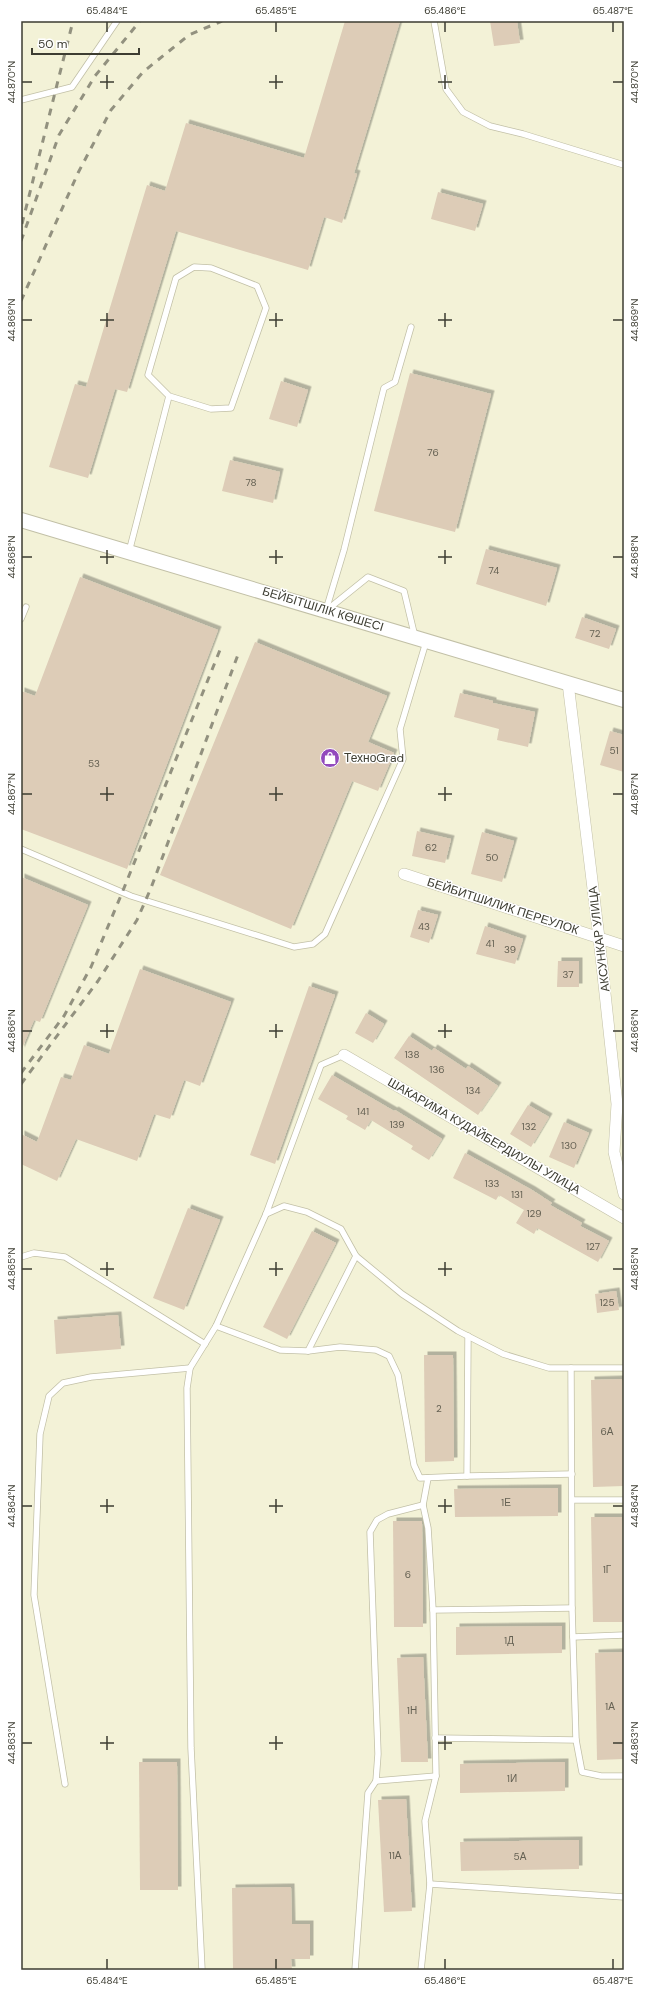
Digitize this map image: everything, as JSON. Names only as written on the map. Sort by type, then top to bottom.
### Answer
[{"type":"street","name":"БЕЙБІТШІЛІК КӨШЕСІ","points":[[21,520],[624,700]]},
{"type":"street","name":"АКСУНКАР УЛИЦА","points":[[568,683],[620,1105],[614,1152],[624,1194]]},
{"type":"street","name":"БЕЙБИТШИЛИК ПЕРЕУЛОК","points":[[404,874],[624,946]]},
{"type":"street","name":"ШАКАРИМА КУДАЙБЕРДИУЛЫ УЛИЦА","points":[[344,1054],[624,1218]]},
{"type":"lane","points":[[21,100],[72,87],[117,21]]},
{"type":"lane","points":[[434,21],[446,89],[463,112],[490,126],[523,134],[624,165]]},
{"type":"lane","points":[[194,267],[211,268],[257,286],[266,308],[231,408],[211,409],[169,396],[148,375],[176,278],[194,267]]},
{"type":"lane","points":[[326,610],[344,550],[384,388],[395,382],[411,327]]},
{"type":"lane","points":[[129,552],[169,396]]},
{"type":"lane","points":[[21,849],[131,896],[294,948],[313,944],[325,934],[403,759],[400,729],[421,639],[404,592],[368,577],[326,610]]},
{"type":"lane","points":[[21,619],[26,607]]},
{"type":"lane","points":[[202,1970],[191,1748],[187,1388],[190,1368],[216,1326],[266,1214],[321,1065],[344,1054]]},
{"type":"lane","points":[[266,1214],[284,1206],[307,1212],[340,1229],[356,1256],[402,1294],[468,1336],[503,1354],[549,1368],[624,1368]]},
{"type":"lane","points":[[21,1257],[34,1253],[65,1257],[205,1344]]},
{"type":"lane","points":[[308,1351],[356,1256]]},
{"type":"lane","points":[[216,1326],[280,1350],[308,1351],[340,1347],[376,1350],[389,1356],[398,1375],[414,1465],[420,1478],[572,1474]]},
{"type":"lane","points":[[467,1476],[468,1336]]},
{"type":"lane","points":[[65,1784],[34,1595],[40,1434],[49,1396],[63,1383],[91,1377],[190,1368]]},
{"type":"lane","points":[[571,1368],[572,1608],[576,1740],[582,1772],[601,1776],[624,1776]]},
{"type":"lane","points":[[421,1970],[430,1884],[425,1821],[436,1776],[433,1610],[428,1528],[423,1505],[428,1478]]},
{"type":"lane","points":[[572,1500],[624,1500]]},
{"type":"lane","points":[[355,1970],[368,1793],[376,1781],[378,1754],[370,1532],[377,1520],[388,1514],[423,1505]]},
{"type":"lane","points":[[433,1610],[572,1608]]},
{"type":"lane","points":[[573,1637],[624,1635]]},
{"type":"lane","points":[[435,1738],[576,1740]]},
{"type":"lane","points":[[376,1781],[436,1776]]},
{"type":"lane","points":[[430,1884],[624,1897]]},
{"type":"building","points":[[345,21],[400,21],[354,173],[357,174],[342,223],[324,217],[308,270],[176,231],[127,392],[115,389],[88,478],[49,467],[75,384],[86,387],[147,185],[165,191],[186,123],[304,158]]},
{"type":"building","points":[[490,21],[517,21],[520,43],[494,46]]},
{"type":"building","points":[[438,192],[483,204],[475,231],[431,219]]},
{"type":"building","points":[[410,373],[491,394],[455,532],[374,511]]},
{"type":"building","points":[[281,381],[308,390],[297,427],[269,419]]},
{"type":"building","points":[[230,460],[280,472],[273,503],[222,491]]},
{"type":"building","points":[[486,549],[557,568],[546,606],[476,584]]},
{"type":"building","points":[[80,577],[218,630],[127,869],[21,829],[21,691],[35,696]]},
{"type":"building","points":[[582,617],[616,629],[609,649],[575,638]]},
{"type":"building","points":[[255,642],[387,696],[368,742],[394,753],[378,791],[352,781],[291,929],[160,875]]},
{"type":"building","points":[[460,693],[493,701],[493,703],[535,712],[528,747],[497,740],[499,729],[454,717]]},
{"type":"building","points":[[610,731],[624,735],[624,772],[600,765]]},
{"type":"building","points":[[417,831],[451,839],[445,863],[412,856]]},
{"type":"building","points":[[482,832],[514,841],[502,882],[471,874]]},
{"type":"building","points":[[21,877],[88,905],[40,1022],[34,1020],[21,1051]]},
{"type":"building","points":[[418,910],[438,915],[429,943],[410,937]]},
{"type":"building","points":[[485,926],[523,939],[515,964],[476,954]]},
{"type":"building","points":[[558,961],[579,961],[579,987],[557,987]]},
{"type":"building","points":[[140,969],[231,1002],[200,1086],[184,1080],[170,1119],[154,1114],[137,1161],[76,1139],[57,1181],[21,1164],[21,1134],[37,1142],[61,1077],[71,1080],[84,1045],[109,1054]]},
{"type":"building","points":[[309,986],[335,995],[275,1164],[250,1155]]},
{"type":"building","points":[[366,1013],[384,1024],[373,1043],[355,1033]]},
{"type":"building","points":[[409,1036],[432,1051],[434,1048],[466,1069],[468,1066],[498,1086],[478,1115],[394,1058]]},
{"type":"building","points":[[332,1075],[394,1111],[395,1110],[442,1139],[429,1160],[411,1149],[413,1146],[371,1120],[365,1130],[346,1119],[348,1116],[318,1099]]},
{"type":"building","points":[[528,1105],[549,1117],[531,1147],[510,1134]]},
{"type":"building","points":[[564,1122],[589,1133],[574,1168],[549,1157]]},
{"type":"building","points":[[465,1153],[532,1190],[552,1203],[550,1205],[582,1223],[580,1226],[609,1241],[598,1262],[537,1228],[534,1234],[516,1223],[524,1210],[499,1195],[496,1200],[453,1178]]},
{"type":"building","points":[[188,1208],[220,1220],[184,1310],[153,1298]]},
{"type":"building","points":[[312,1231],[336,1243],[287,1339],[263,1327]]},
{"type":"building","points":[[616,1291],[619,1310],[597,1313],[595,1294]]},
{"type":"building","points":[[118,1315],[121,1349],[56,1354],[54,1320]]},
{"type":"building","points":[[424,1355],[453,1355],[454,1461],[425,1462]]},
{"type":"building","points":[[622,1379],[624,1486],[593,1487],[591,1380]]},
{"type":"building","points":[[558,1488],[558,1516],[455,1517],[454,1489]]},
{"type":"building","points":[[591,1517],[622,1517],[623,1622],[593,1622]]},
{"type":"building","points":[[393,1521],[422,1521],[423,1627],[394,1627]]},
{"type":"building","points":[[562,1626],[562,1653],[456,1655],[456,1627]]},
{"type":"building","points":[[624,1652],[624,1759],[597,1760],[595,1653]]},
{"type":"building","points":[[423,1657],[428,1762],[401,1762],[397,1658]]},
{"type":"building","points":[[139,1762],[177,1762],[178,1890],[140,1890]]},
{"type":"building","points":[[565,1762],[565,1791],[460,1793],[460,1764]]},
{"type":"building","points":[[406,1799],[412,1911],[384,1912],[378,1800]]},
{"type":"building","points":[[579,1840],[579,1869],[461,1871],[460,1842]]},
{"type":"building","points":[[291,1887],[292,1924],[310,1924],[310,1959],[291,1959],[292,1970],[233,1970],[232,1888]]},
{"type":"railway","points":[[22,224],[73,21]]},
{"type":"railway","points":[[21,241],[59,135],[95,76],[140,21]]},
{"type":"railway","points":[[21,301],[78,173],[111,110],[143,72],[189,35],[222,21]]},
{"type":"railway","points":[[21,1073],[64,1016],[91,967],[222,645]]},
{"type":"railway","points":[[21,1084],[98,981],[137,920],[151,888],[239,652]]},
{"type":"place","name":"ТехноGrad","points":[[330,758]]}]
